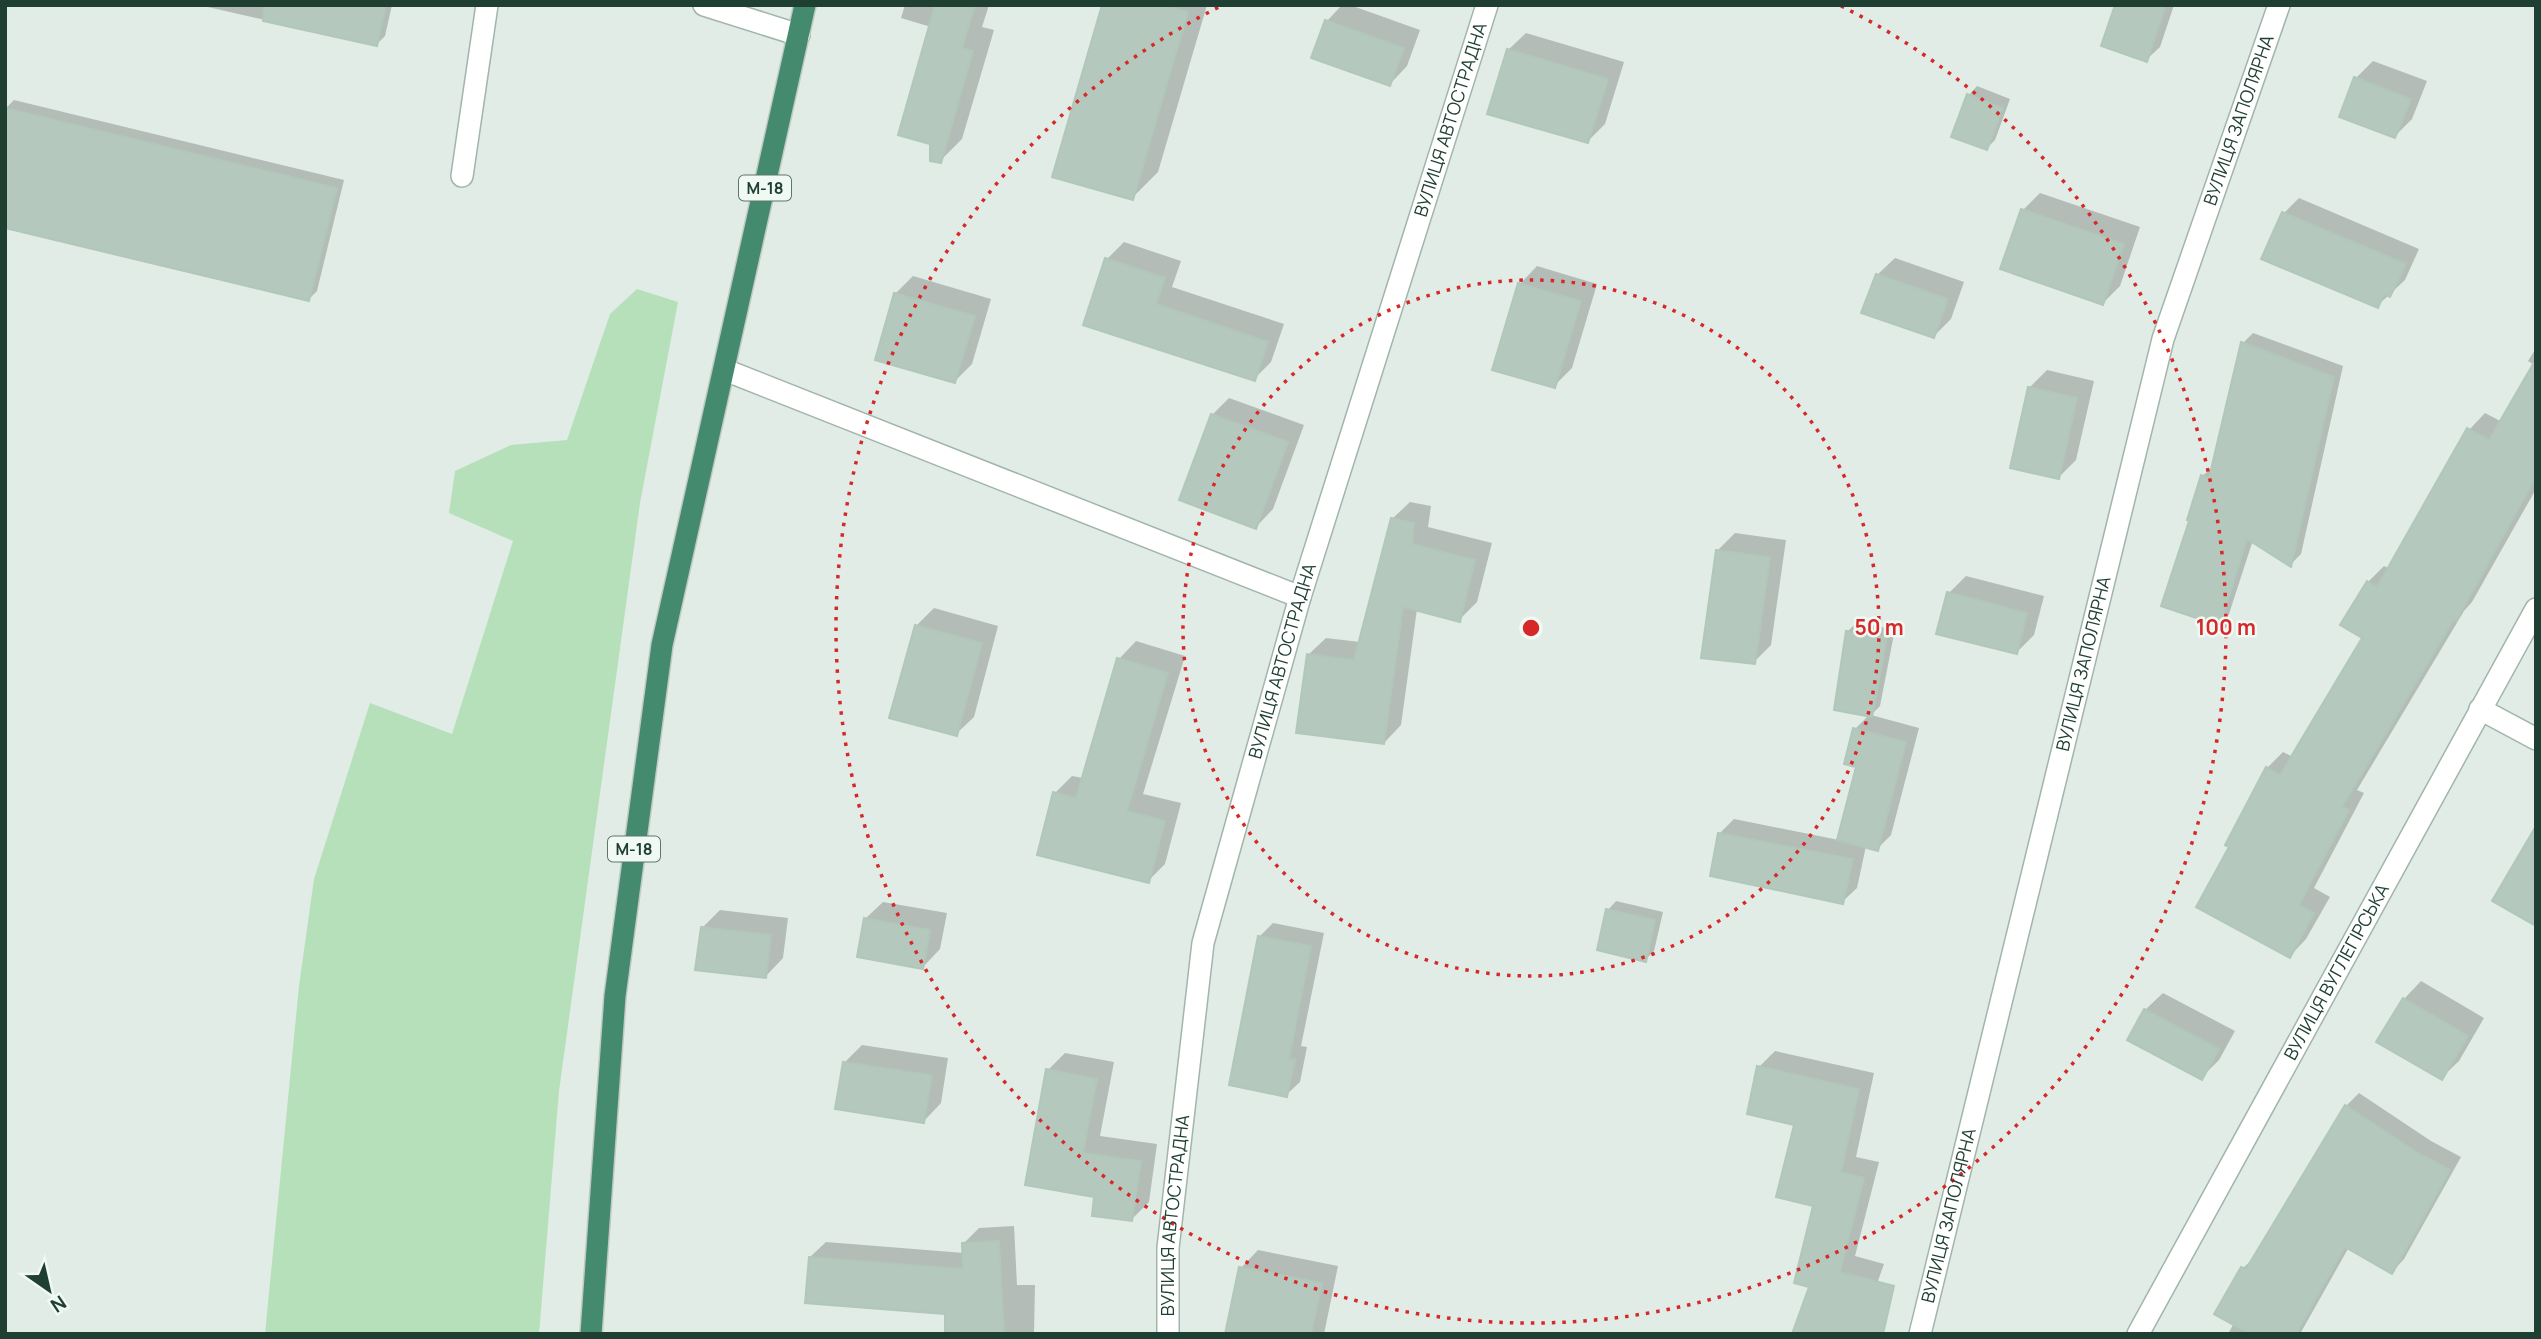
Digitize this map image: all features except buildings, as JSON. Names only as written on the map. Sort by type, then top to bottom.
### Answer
[{"type":"highway","name":"М-18","points":[[591,1334],[615,996],[662,645],[806,5]]},
{"type":"street","points":[[462,176],[487,5]]},
{"type":"street","points":[[704,5],[799,35]]},
{"type":"street","name":"ВУЛИЦЯ АВТОСТРАДНА","points":[[1168,1334],[1168,1248],[1203,943],[1300,597],[1487,5]]},
{"type":"street","name":"ВУЛИЦЯ ЗАПОЛЯРНА","points":[[1920,1334],[2163,338],[2279,5]]},
{"type":"street","points":[[725,370],[1300,597]]},
{"type":"street","name":"ВУЛИЦЯ ВУГЛЕГІРСЬКА","points":[[2138,1334],[2536,609]]},
{"type":"street","points":[[2480,709],[2536,739]]},
{"type":"green space","points":[[637,289],[678,302],[640,503],[559,1091],[539,1334],[265,1334],[299,986],[314,879],[370,703],[452,734],[513,541],[449,513],[455,471],[511,445],[567,440],[610,314]]}]
